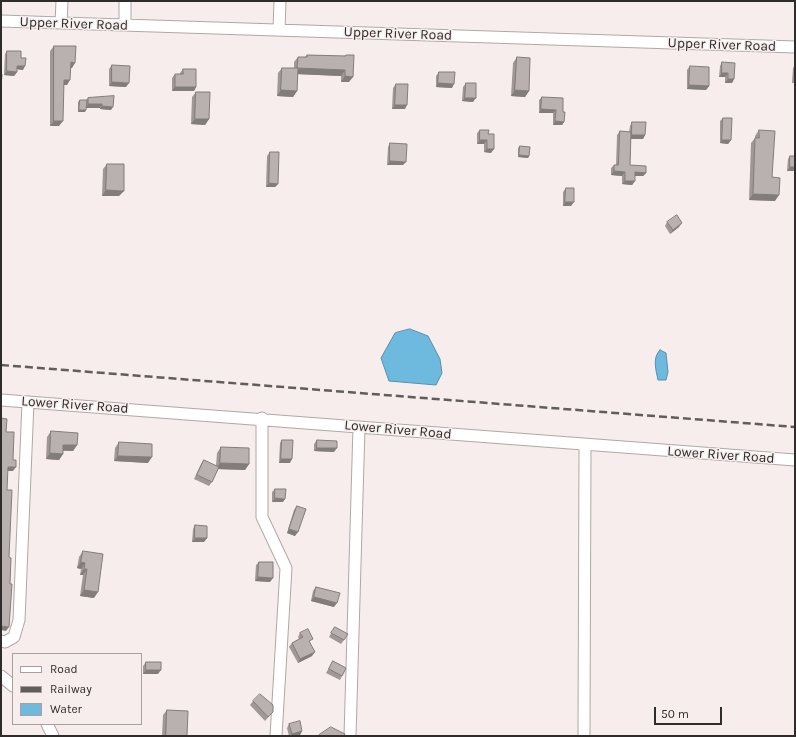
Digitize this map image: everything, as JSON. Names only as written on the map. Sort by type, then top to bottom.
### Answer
[{"type":"street","points":[[61,23],[62,1]]},
{"type":"street","points":[[125,25],[126,1]]},
{"type":"street","points":[[279,30],[280,1]]},
{"type":"street","name":"Upper River Road","points":[[1,21],[795,47]]},
{"type":"street","name":"Lower River Road","points":[[1,400],[262,418],[585,445],[795,460]]},
{"type":"street","points":[[1,641],[5,642],[14,637],[19,620],[28,402]]},
{"type":"street","points":[[262,418],[262,517],[286,568],[276,736]]},
{"type":"street","points":[[350,736],[359,427]]},
{"type":"street","points":[[584,736],[585,445]]},
{"type":"street","points":[[1,676],[12,685]]},
{"type":"street","points":[[48,725],[53,736]]},
{"type":"water","points":[[410,329],[428,336],[440,359],[442,373],[436,385],[389,381],[381,358],[395,333]]},
{"type":"water","points":[[660,350],[666,353],[668,372],[666,380],[658,380],[656,372],[655,360]]},
{"type":"building","points":[[54,46],[76,46],[75,63],[71,62],[70,80],[64,80],[63,121],[54,121]]},
{"type":"building","points":[[7,51],[21,51],[21,58],[26,58],[25,66],[17,66],[17,72],[7,71]]},
{"type":"building","points":[[307,55],[354,55],[353,77],[345,76],[345,70],[297,68],[298,57],[307,57]]},
{"type":"building","points":[[517,57],[530,58],[529,91],[515,90]]},
{"type":"building","points":[[722,62],[735,63],[734,79],[728,79],[728,73],[722,73]]},
{"type":"building","points":[[112,65],[130,66],[129,83],[112,82]]},
{"type":"building","points":[[690,66],[709,67],[709,86],[689,85]]},
{"type":"building","points":[[282,68],[298,68],[297,91],[281,90]]},
{"type":"building","points":[[183,69],[196,69],[196,87],[175,87],[175,74],[183,74]]},
{"type":"building","points":[[439,72],[455,72],[454,84],[438,83]]},
{"type":"building","points":[[466,83],[476,83],[476,98],[465,98]]},
{"type":"building","points":[[396,84],[408,84],[407,105],[395,105]]},
{"type":"building","points":[[196,92],[210,92],[209,119],[195,119]]},
{"type":"building","points":[[114,96],[113,107],[102,106],[102,104],[88,104],[88,98]]},
{"type":"building","points":[[542,97],[563,98],[563,112],[565,112],[564,122],[555,121],[556,110],[541,109]]},
{"type":"building","points":[[80,100],[87,100],[86,110],[79,110]]},
{"type":"building","points":[[723,118],[732,118],[731,140],[722,140]]},
{"type":"building","points":[[632,122],[646,122],[645,135],[632,135]]},
{"type":"building","points":[[480,130],[489,130],[488,134],[494,134],[494,149],[487,149],[487,140],[480,140]]},
{"type":"building","points":[[759,130],[775,131],[772,177],[780,178],[779,195],[753,194],[755,138],[759,138]]},
{"type":"building","points":[[620,131],[631,132],[630,165],[646,166],[646,173],[635,172],[635,181],[625,181],[625,172],[614,171],[614,165],[618,165]]},
{"type":"building","points":[[390,143],[407,144],[406,162],[390,161]]},
{"type":"building","points":[[520,146],[530,147],[529,156],[519,155]]},
{"type":"building","points":[[270,152],[279,152],[278,184],[269,183]]},
{"type":"building","points":[[790,156],[795,156],[795,167],[790,167]]},
{"type":"building","points":[[107,164],[124,164],[124,191],[106,190]]},
{"type":"building","points":[[566,188],[574,188],[574,202],[565,202]]},
{"type":"building","points":[[677,215],[682,223],[673,230],[667,222]]},
{"type":"building","points":[[1,418],[7,419],[6,432],[14,432],[13,460],[16,460],[16,467],[8,467],[7,490],[12,490],[9,557],[11,558],[10,584],[12,584],[9,627],[1,626]]},
{"type":"building","points":[[51,431],[78,433],[77,445],[63,445],[63,454],[50,453]]},
{"type":"building","points":[[282,440],[293,440],[292,459],[281,459]]},
{"type":"building","points":[[317,440],[337,441],[337,448],[317,448]]},
{"type":"building","points":[[119,442],[152,444],[152,457],[118,456]]},
{"type":"building","points":[[221,447],[249,448],[249,464],[220,463]]},
{"type":"building","points":[[204,460],[219,467],[212,482],[197,475]]},
{"type":"building","points":[[275,489],[286,489],[285,499],[275,498]]},
{"type":"building","points":[[297,506],[306,509],[298,532],[289,529]]},
{"type":"building","points":[[195,525],[207,526],[207,538],[195,538]]},
{"type":"building","points":[[83,551],[103,554],[98,592],[84,590],[87,569],[84,569],[85,563],[81,562]]},
{"type":"building","points":[[259,562],[273,562],[273,578],[258,577]]},
{"type":"building","points":[[316,587],[340,593],[337,603],[314,597]]},
{"type":"building","points":[[335,627],[348,634],[344,640],[331,633]]},
{"type":"building","points":[[308,629],[313,639],[309,641],[315,652],[300,659],[292,643],[303,637],[300,633]]},
{"type":"building","points":[[333,661],[346,668],[342,676],[329,669]]},
{"type":"building","points":[[146,662],[161,662],[161,670],[146,670]]},
{"type":"building","points":[[260,694],[273,705],[273,712],[268,717],[253,701]]},
{"type":"building","points":[[167,710],[188,711],[187,736],[166,736]]},
{"type":"building","points":[[300,721],[302,731],[292,734],[289,724]]},
{"type":"building","points":[[331,727],[345,734],[344,736],[319,736]]},
{"type":"railway","points":[[1,365],[795,427]]}]
